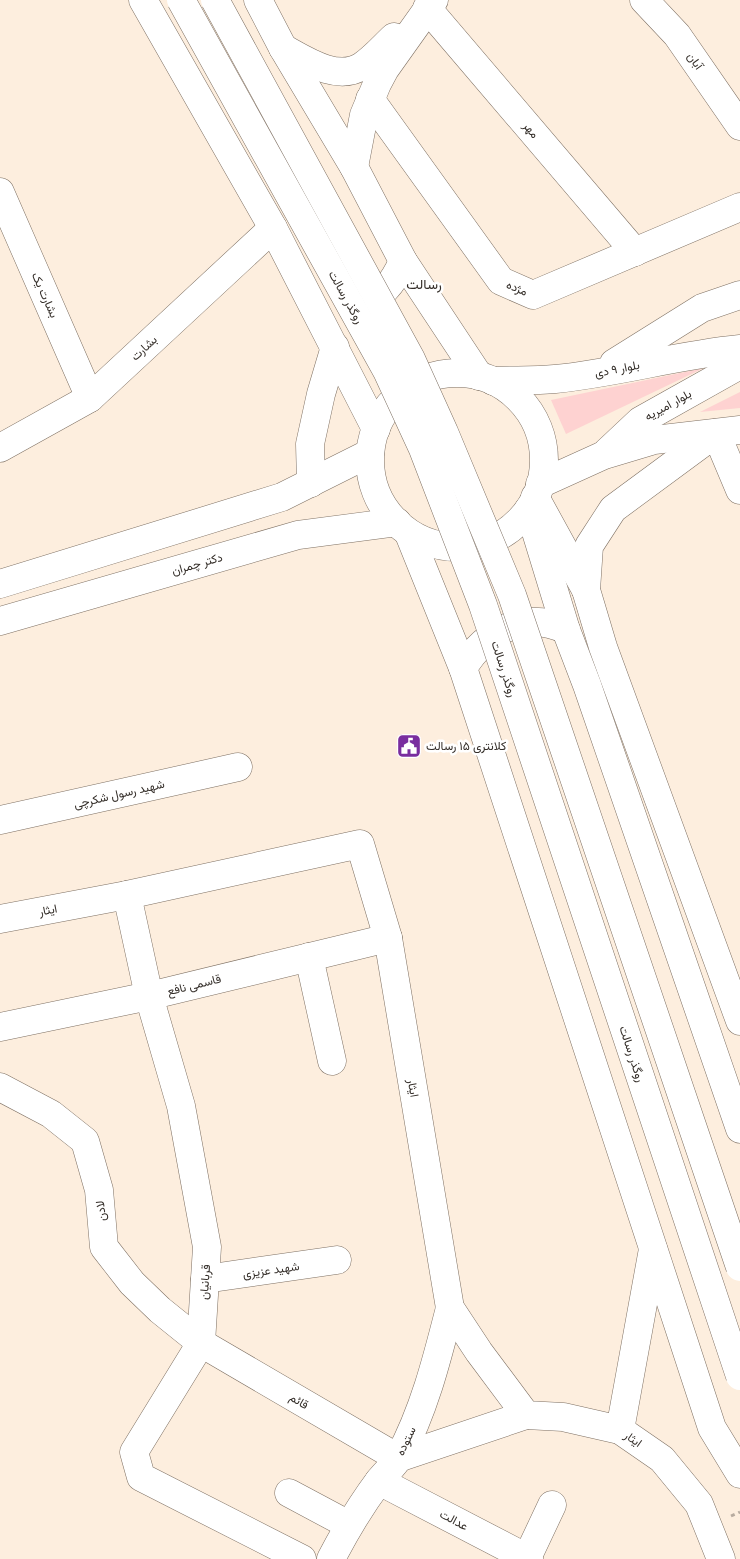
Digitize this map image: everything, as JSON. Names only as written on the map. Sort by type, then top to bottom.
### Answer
[{"type":"main road","points":[[143,0],[272,228],[334,347],[373,441]]},
{"type":"main road","name":"روگذر رسالت","points":[[181,0],[387,370],[423,449],[483,605],[740,1376]]},
{"type":"main road","points":[[215,0],[411,359],[512,595],[740,1267]]},
{"type":"main road","points":[[258,0],[283,48],[354,168],[403,261],[486,378]]},
{"type":"main road","name":"آبان","points":[[644,0],[677,35],[740,126]]},
{"type":"main road","points":[[283,48],[328,69],[351,70],[362,66],[430,4]]},
{"type":"main road","points":[[354,168],[364,115],[370,99],[385,69],[430,4]]},
{"type":"main road","name":"مهر","points":[[430,4],[635,252]]},
{"type":"main road","name":"مژده","points":[[370,99],[501,281],[534,295],[740,206]]},
{"type":"main road","name":"بشارت یک","points":[[0,192],[90,398]]},
{"type":"main road","name":"بشارت","points":[[0,448],[90,398],[272,228]]},
{"type":"main road","points":[[310,302],[326,308],[340,310],[351,309],[367,303],[384,292],[395,278],[403,261]]},
{"type":"main road","points":[[598,373],[702,308],[740,295]]},
{"type":"main road","points":[[311,483],[310,444],[334,347]]},
{"type":"main road","name":"بلوار ۹ دی","points":[[486,378],[554,379],[598,373],[680,357],[740,349]]},
{"type":"main road","name":"بلوار امیریه","points":[[604,455],[640,420],[740,365]]},
{"type":"main road","points":[[740,1129],[587,685],[566,630],[535,497],[544,458],[539,431],[526,407],[507,388],[486,378],[454,373],[429,378],[406,389],[388,407],[373,441],[371,477],[379,499],[403,528],[463,668],[712,1428],[740,1474]]},
{"type":"main road","points":[[403,528],[434,545],[460,548],[487,542],[510,529],[535,497],[604,455],[654,440],[728,431]]},
{"type":"main road","points":[[728,431],[740,490]]},
{"type":"main road","points":[[586,590],[589,546],[613,509],[728,431]]},
{"type":"main road","points":[[0,584],[282,498],[311,483],[373,441]]},
{"type":"main road","points":[[535,497],[586,590],[603,647],[740,1021]]},
{"type":"main road","name":"دکتر چمران","points":[[0,621],[298,535],[403,528]]},
{"type":"main road","points":[[463,668],[481,644],[510,626],[524,623],[540,623],[555,625],[566,630]]},
{"type":"main road","name":"شهید رسول شکرچی","points":[[0,820],[238,766]]},
{"type":"main road","name":"ایثار","points":[[0,919],[127,895],[360,844],[388,938],[450,1308],[479,1352],[526,1415],[563,1417],[620,1430],[662,1459],[699,1504],[721,1559]]},
{"type":"main road","name":"قربانیان","points":[[127,895],[149,996],[181,1106],[207,1247],[201,1343],[134,1452],[141,1477],[302,1559]]},
{"type":"main road","name":"قاسمی نافع","points":[[0,1028],[149,996],[388,938]]},
{"type":"main road","points":[[309,957],[332,1061]]},
{"type":"main road","name":"لادن","points":[[0,1087],[51,1114],[85,1141],[99,1190],[104,1247],[132,1282],[160,1310],[201,1343]]},
{"type":"main road","points":[[620,1430],[653,1249]]},
{"type":"main road","name":"شهید عزیزی","points":[[205,1279],[337,1260]]},
{"type":"main road","name":"ستوده","points":[[330,1559],[349,1525],[379,1481],[398,1458],[421,1409],[437,1359],[450,1308]]},
{"type":"main road","name":"قائم","points":[[201,1343],[398,1458]]},
{"type":"main road","points":[[398,1458],[526,1415]]},
{"type":"main road","name":"عدالت","points":[[379,1481],[528,1559]]},
{"type":"main road","points":[[289,1493],[349,1525]]},
{"type":"main road","points":[[528,1559],[552,1505]]},
{"type":"shaded area","points":[[704,368],[566,434],[551,400]]},
{"type":"shaded area","points":[[740,392],[740,408],[700,412]]},
{"type":"place","name":"کلانتری ۱۵ رسالت","points":[[409,746]]},
{"type":"district","name":"رسالت","points":[[424,284]]}]
